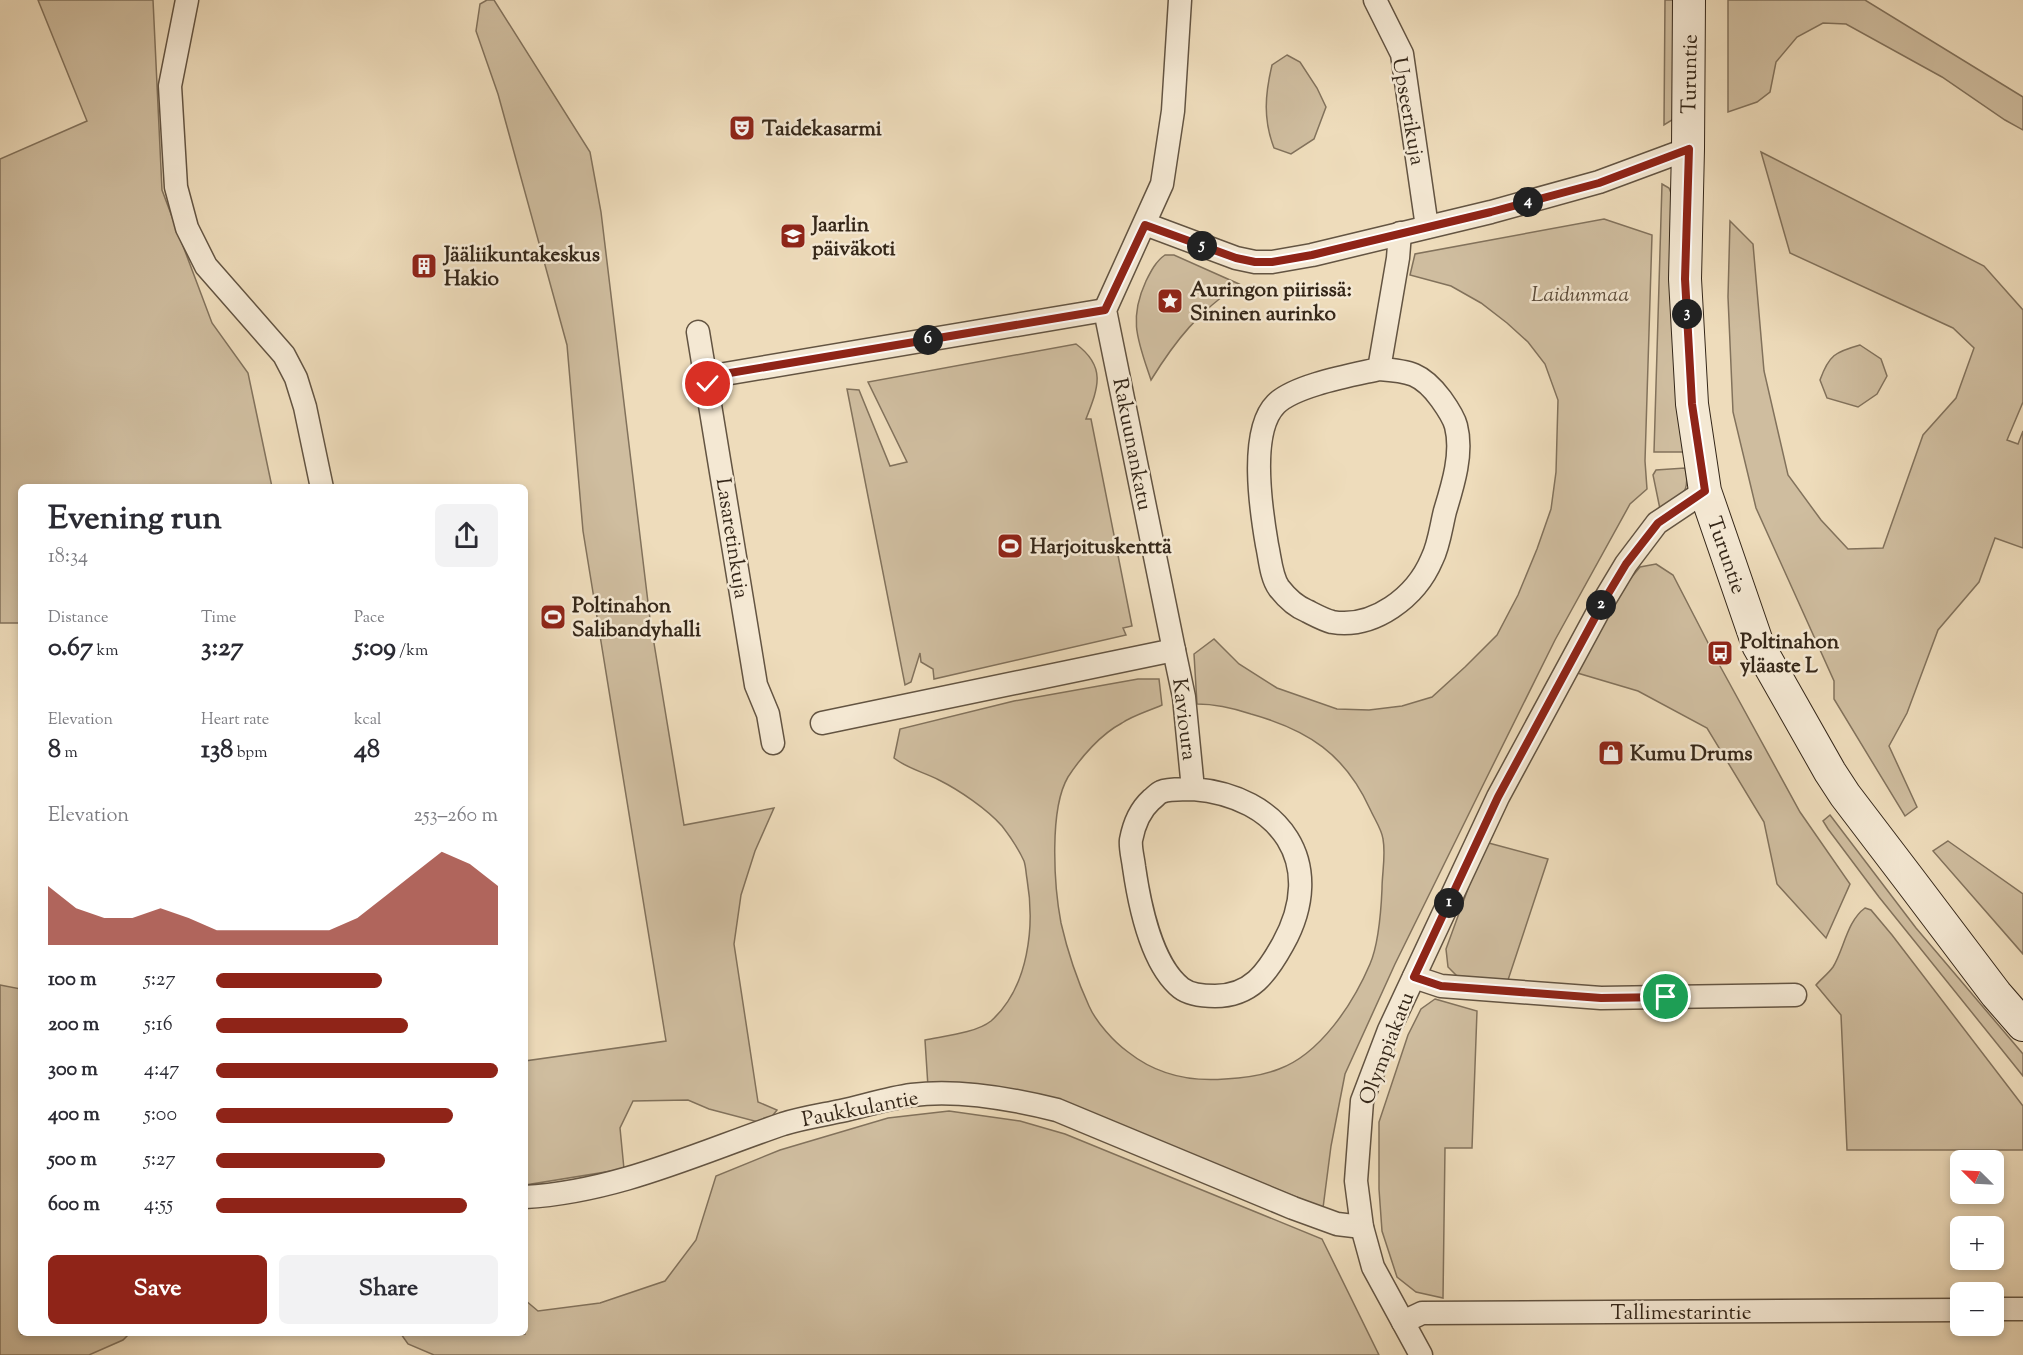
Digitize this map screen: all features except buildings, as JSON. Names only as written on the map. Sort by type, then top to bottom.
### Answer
[{"type":"main road","name":"Turuntie","points":[[1689,0],[1689,149],[1685,279],[1692,404],[1705,491],[1758,645],[1830,772],[1996,994],[2023,1025]]},
{"type":"street","points":[[187,0],[170,86],[176,188],[187,228],[206,266],[284,355],[297,378],[321,484]]},
{"type":"street","points":[[706,377],[1105,310],[1162,184],[1173,111],[1180,0]]},
{"type":"street","name":"Upseerikuja","points":[[1375,0],[1402,54],[1427,227]]},
{"type":"street","points":[[1145,225],[1236,258],[1255,262],[1272,262],[1312,255],[1491,212],[1599,183],[1689,149]]},
{"type":"street","points":[[1379,369],[1398,258],[1400,233]]},
{"type":"street","name":"Rakuunankatu","points":[[1105,310],[1174,650]]},
{"type":"street","name":"Lasaretinkuja","points":[[698,332],[756,685],[768,714],[773,743]]},
{"type":"street","points":[[1379,369],[1404,370],[1428,382],[1443,402],[1456,426],[1458,455],[1453,484],[1432,560],[1414,589],[1392,608],[1362,622],[1330,621],[1299,608],[1278,587],[1269,553],[1259,489],[1265,424],[1276,404],[1294,392],[1379,369]]},
{"type":"street","name":"Olympiakatu","points":[[1421,1355],[1373,1267],[1362,1227],[1356,1181],[1362,1101],[1389,1030],[1498,797],[1605,599],[1626,564],[1658,523],[1705,491]]},
{"type":"street","points":[[822,723],[1174,650]]},
{"type":"street","name":"Kavioura","points":[[1174,650],[1185,697],[1193,789]]},
{"type":"street","name":"Kavioura","points":[[1193,789],[1210,790],[1243,800],[1271,818],[1287,837],[1296,857],[1300,876],[1300,894],[1290,931],[1271,965],[1257,981],[1240,993],[1227,996],[1194,994],[1178,986],[1157,956],[1139,904],[1131,843],[1136,820],[1145,806],[1160,792],[1193,789]]},
{"type":"street","points":[[1414,977],[1441,986],[1601,998],[1795,995]]},
{"type":"street","name":"Paukkulantie","points":[[528,1197],[549,1195],[625,1180],[786,1124],[913,1095],[945,1094],[986,1096],[1026,1102],[1057,1110],[1293,1208],[1337,1224],[1362,1227]]},
{"type":"street","points":[[2004,1309],[2023,1309]]},
{"type":"street","name":"Tallimestarintie","points":[[1403,1322],[1422,1313],[1950,1310]]},
{"type":"green space","points":[[38,0],[153,0],[162,190],[212,323],[248,373],[271,484],[18,484],[18,623],[0,623],[0,159],[87,121]]},
{"type":"green space","points":[[487,0],[494,0],[590,152],[601,212],[650,619],[684,825],[774,808],[755,851],[741,895],[734,944],[758,1102],[777,1110],[766,1124],[709,1109],[688,1100],[633,1101],[620,1128],[624,1169],[528,1185],[528,1061],[666,1041],[583,531],[567,345],[498,94],[476,31],[480,4]]},
{"type":"green space","points":[[1665,0],[1677,0],[1675,114],[1672,120],[1664,125]]},
{"type":"green space","points":[[1728,0],[1865,0],[2023,97],[2023,130],[1942,77],[1846,24],[1823,23],[1797,37],[1776,62],[1770,92],[1757,102],[1728,112]]},
{"type":"green space","points":[[1287,55],[1300,62],[1326,107],[1314,139],[1291,154],[1274,148],[1268,127],[1266,107],[1272,65]]},
{"type":"green space","points":[[1761,152],[1984,266],[2023,310],[2023,402],[2007,440],[2018,444],[2023,431],[2023,548],[1995,538],[1979,582],[1938,630],[1907,713],[1889,746],[1917,807],[1905,816],[1834,699],[1834,681],[1756,508],[1733,412],[1728,297],[1730,221],[1753,244],[1764,371],[1788,475],[1821,520],[1848,549],[1883,548],[1923,435],[1956,398],[1974,348],[1953,328],[1790,253]]},
{"type":"green space","points":[[1662,184],[1669,188],[1673,198],[1672,330],[1683,452],[1654,452]]},
{"type":"green space","name":"Laidunmaa","points":[[1604,219],[1652,235],[1645,461],[1647,489],[1630,504],[1555,640],[1395,964],[1345,1074],[1331,1146],[1323,1208],[1061,1101],[1037,1094],[968,1083],[928,1087],[925,1040],[960,1034],[985,1025],[1004,1007],[1014,991],[1026,955],[1029,936],[1029,897],[1024,861],[1002,826],[981,807],[955,789],[894,758],[900,729],[1014,701],[1138,679],[1159,679],[1162,705],[1127,720],[1107,733],[1092,747],[1068,777],[1058,808],[1055,869],[1061,923],[1085,997],[1092,1012],[1111,1037],[1139,1060],[1174,1075],[1212,1080],[1246,1077],[1279,1069],[1294,1062],[1321,1040],[1345,1011],[1363,979],[1376,947],[1384,858],[1381,832],[1349,773],[1322,747],[1290,728],[1271,720],[1225,707],[1197,704],[1194,654],[1214,639],[1239,664],[1277,688],[1337,709],[1369,710],[1402,706],[1432,697],[1497,635],[1518,595],[1551,509],[1556,472],[1558,400],[1545,364],[1528,342],[1481,303],[1451,286],[1410,275],[1415,254]]},
{"type":"green space","points":[[1165,255],[1174,255],[1239,284],[1189,327],[1151,380],[1139,342],[1137,307],[1146,281],[1156,263]]},
{"type":"green space","name":"Harjoituskenttä","points":[[1076,344],[1086,353],[1096,370],[1096,388],[1086,419],[1091,419],[1132,626],[1123,628],[1126,635],[934,679],[933,669],[921,662],[920,653],[911,682],[905,685],[847,389],[859,390],[890,466],[907,462],[868,382]]},
{"type":"green space","points":[[1860,345],[1881,359],[1887,376],[1877,394],[1858,407],[1827,398],[1820,380],[1830,360],[1844,350]]},
{"type":"green space","points":[[1685,468],[1686,488],[1665,513],[1660,509],[1653,475],[1656,470]]},
{"type":"green space","points":[[1656,564],[1673,575],[1800,812],[1850,884],[1826,938],[1777,884],[1764,822],[1707,728],[1638,691],[1574,672],[1630,579],[1640,567]]},
{"type":"green space","points":[[1830,815],[1916,928],[2023,1054],[2023,1076],[1879,897],[1828,829],[1823,821]]},
{"type":"green space","points":[[1948,841],[2023,894],[2023,954],[1933,851]]},
{"type":"green space","points":[[1485,842],[1548,859],[1508,980],[1457,976],[1448,967],[1446,949]]},
{"type":"green space","points":[[1865,908],[1871,910],[2023,1106],[2023,1150],[1847,1150],[1841,1015],[1816,985],[1833,967],[1850,928]]},
{"type":"green space","points":[[0,985],[18,988],[18,1336],[127,1336],[89,1355],[0,1355]]},
{"type":"green space","points":[[1435,999],[1477,1011],[1472,1148],[1445,1148],[1443,1298],[1416,1292],[1397,1277],[1382,1231],[1379,1189],[1379,1122],[1408,1035],[1421,1009]]},
{"type":"green space","points":[[949,1111],[1020,1121],[1065,1134],[1322,1239],[1379,1355],[434,1355],[408,1344],[402,1336],[528,1336],[528,1303],[538,1311],[600,1303],[665,1281],[696,1240],[716,1176],[780,1150],[888,1118]]},
{"type":"place","name":"Taidekasarmi","points":[[742,128]]},
{"type":"place","name":"Jaarlin päiväkoti","points":[[793,236]]},
{"type":"place","name":"Jääliikuntakeskus Hakio","points":[[424,266]]},
{"type":"place","name":"Auringon piirissä: Sininen aurinko","points":[[1170,301]]},
{"type":"place","name":"Harjoituskenttä","points":[[1010,546]]},
{"type":"place","name":"Poltinahon Salibandyhalli","points":[[553,617]]},
{"type":"place","name":"Poltinahon yläaste L","points":[[1720,653]]},
{"type":"place","name":"Kumu Drums","points":[[1611,753]]},
{"type":"route","points":[[708,384],[706,377],[1105,310],[1145,225],[1236,258],[1255,262],[1272,262],[1312,255],[1491,212],[1599,183],[1689,149],[1685,279],[1692,404],[1705,491],[1658,523],[1626,564],[1605,599],[1498,797],[1414,977],[1441,986],[1601,998],[1666,997]]}]
